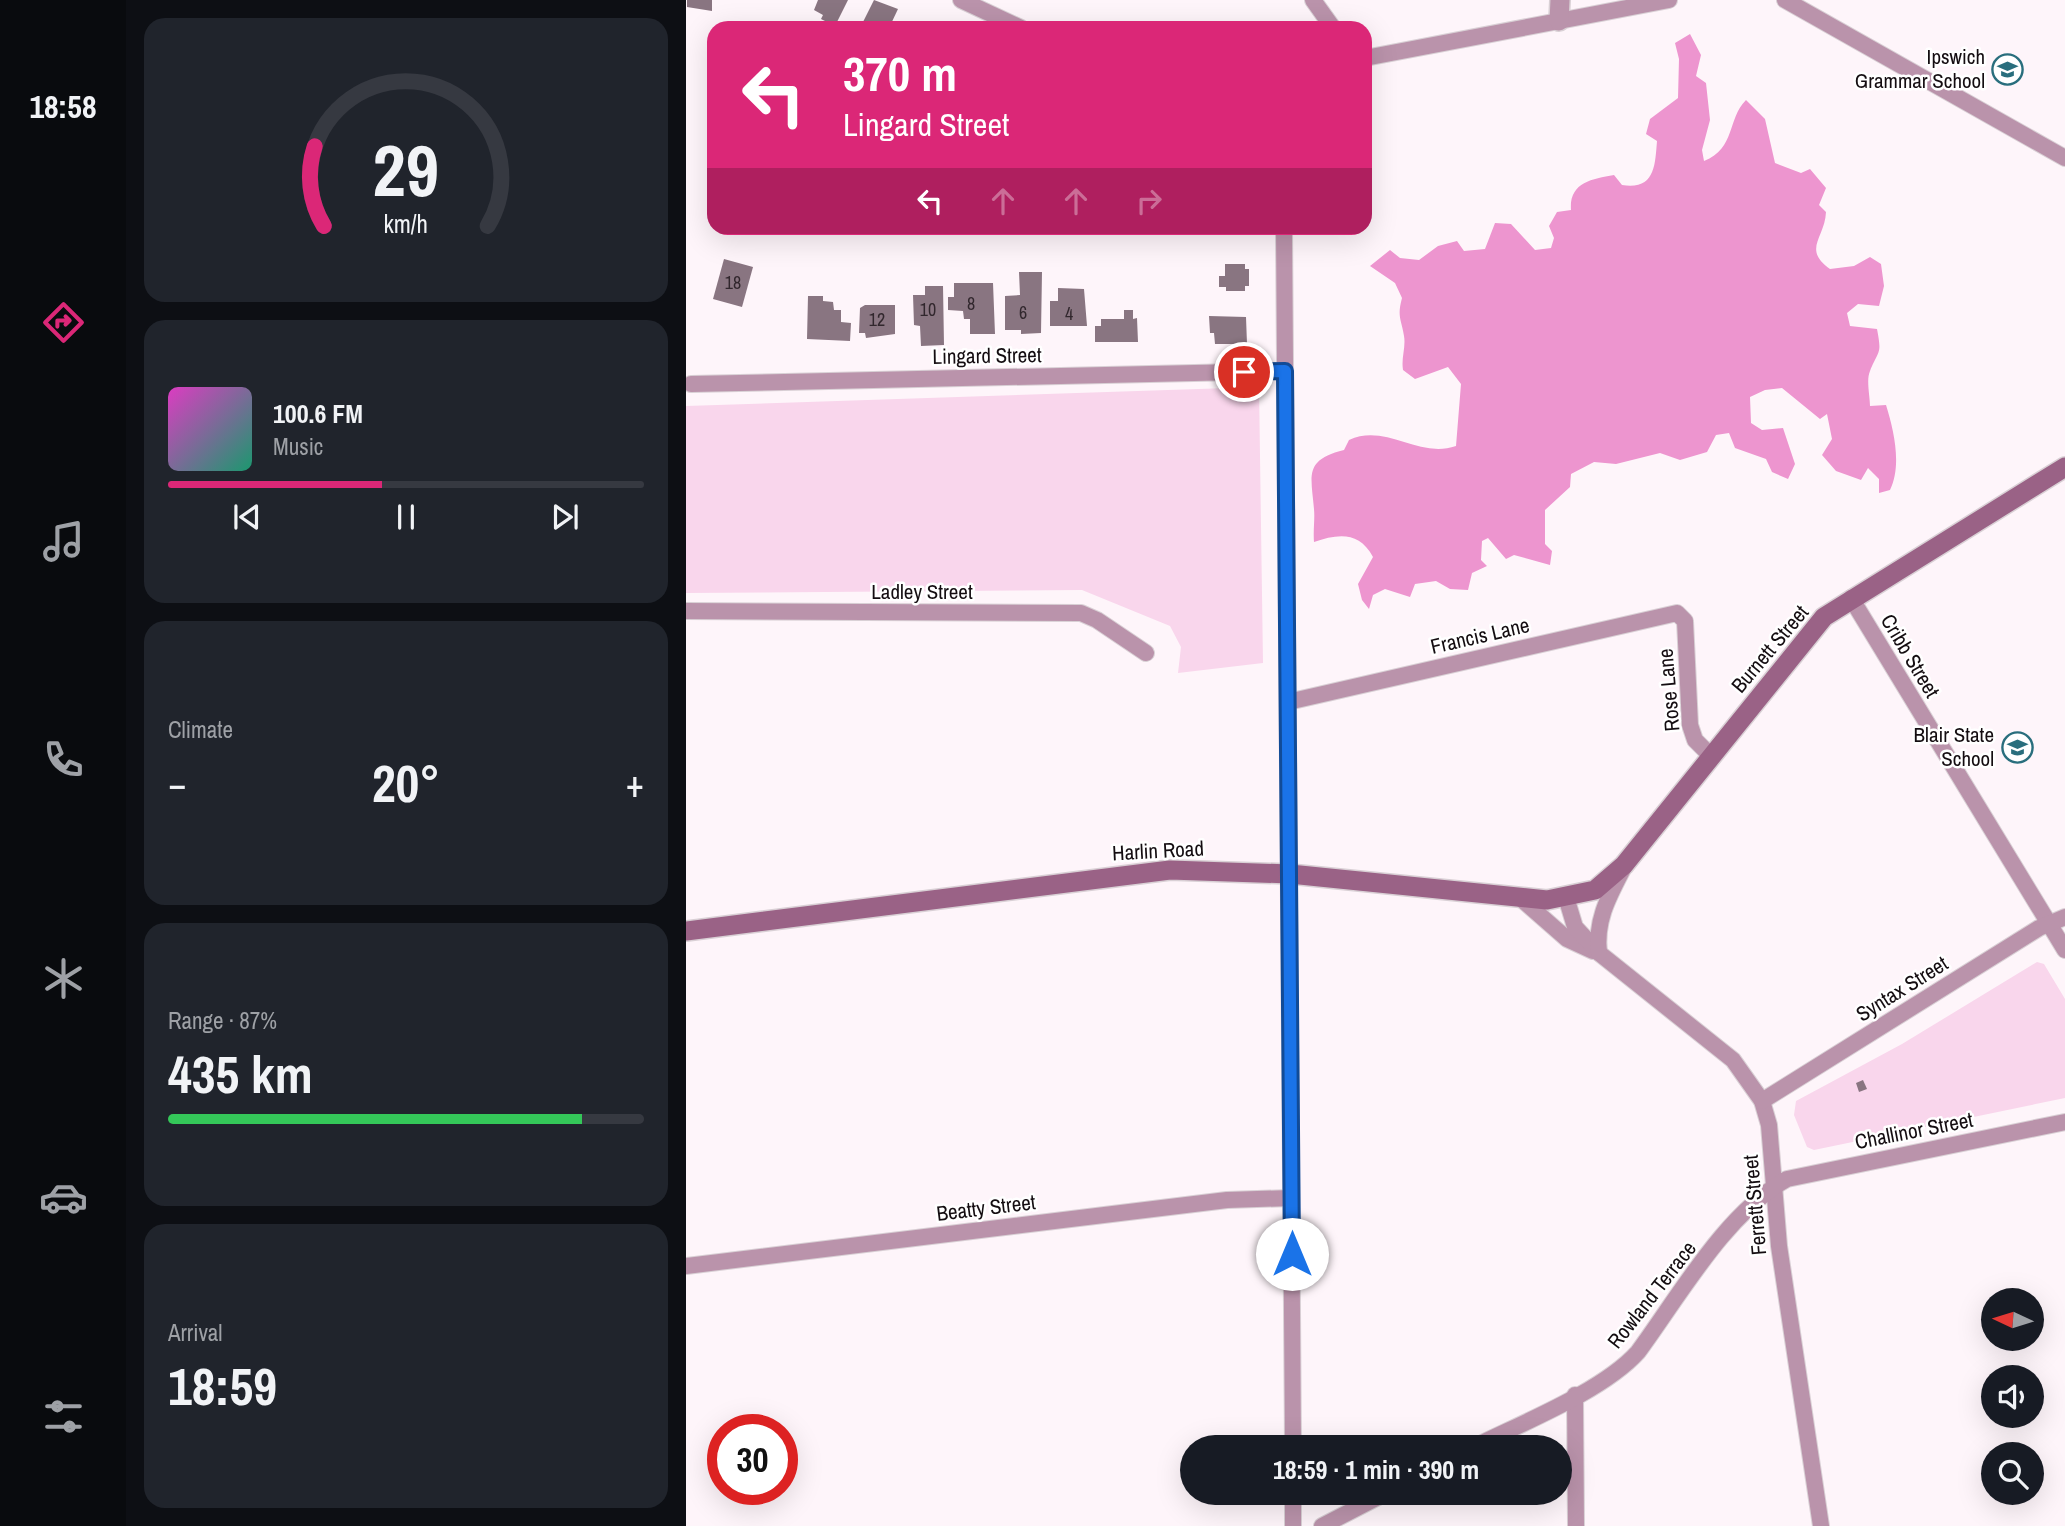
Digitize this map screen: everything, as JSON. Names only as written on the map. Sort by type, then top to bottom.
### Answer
[{"type":"main road","name":"Burnett Street","points":[[1624,865],[1818,623],[1851,598],[2065,467]]},
{"type":"main road","name":"Harlin Road","points":[[686,931],[1147,871],[1191,869],[1290,874],[1547,900],[1595,890],[1624,865]]},
{"type":"street","points":[[961,0],[1006,21]]},
{"type":"street","points":[[1312,0],[1328,21]]},
{"type":"street","points":[[1559,21],[1560,0]]},
{"type":"street","points":[[1372,57],[1669,0]]},
{"type":"street","points":[[1785,0],[2065,158]]},
{"type":"street","points":[[1284,235],[1293,1435]]},
{"type":"street","name":"Lingard Street","points":[[691,384],[1285,371]]},
{"type":"street","name":"Cribb Street","points":[[1851,598],[2065,950]]},
{"type":"street","name":"Ladley Street","points":[[686,611],[1081,613],[1097,620],[1146,653]]},
{"type":"street","name":"Francis Lane","points":[[1288,702],[1681,614]]},
{"type":"street","name":"Rose Lane","points":[[1681,614],[1685,621],[1692,733],[1711,757]]},
{"type":"street","points":[[1518,896],[1567,939],[1599,953],[1597,932],[1602,911],[1624,865]]},
{"type":"street","name":"Ferrett Street","points":[[1566,897],[1575,927],[1599,953],[1733,1060],[1762,1101],[1769,1125],[1773,1187],[1821,1526]]},
{"type":"street","name":"Syntax Street","points":[[1762,1101],[2049,924],[2065,917]]},
{"type":"street","name":"Challinor Street","points":[[1773,1187],[1797,1175],[2065,1122]]},
{"type":"street","name":"Rowland Terrace","points":[[1497,1435],[1575,1395],[1631,1359],[1738,1219],[1773,1187]]},
{"type":"street","name":"Beatty Street","points":[[686,1266],[1227,1200],[1291,1198]]},
{"type":"street","points":[[1575,1395],[1576,1526]]},
{"type":"street","points":[[1293,1505],[1293,1526]]},
{"type":"street","points":[[1322,1526],[1363,1505]]},
{"type":"shaded area","points":[[1690,34],[1701,55],[1696,76],[1706,83],[1710,120],[1702,150],[1704,161],[1721,149],[1746,100],[1765,119],[1775,163],[1801,173],[1810,169],[1826,188],[1819,205],[1826,212],[1825,221],[1816,249],[1822,262],[1830,269],[1854,266],[1870,257],[1881,264],[1884,286],[1879,306],[1858,304],[1847,313],[1850,326],[1877,329],[1879,348],[1869,375],[1868,388],[1870,406],[1886,405],[1892,426],[1896,470],[1890,490],[1879,493],[1879,479],[1868,468],[1861,480],[1836,471],[1822,455],[1832,439],[1827,414],[1820,419],[1782,388],[1765,390],[1750,397],[1751,423],[1762,430],[1783,428],[1795,464],[1788,479],[1772,472],[1766,459],[1735,448],[1729,433],[1716,435],[1707,452],[1680,460],[1660,453],[1616,464],[1594,462],[1571,474],[1570,487],[1545,510],[1545,544],[1552,551],[1550,565],[1514,555],[1506,559],[1488,538],[1482,541],[1481,560],[1487,566],[1472,573],[1468,590],[1450,589],[1436,581],[1415,584],[1410,597],[1385,589],[1373,595],[1369,609],[1362,600],[1358,584],[1373,557],[1367,549],[1355,539],[1340,536],[1314,542],[1313,470],[1322,459],[1344,450],[1349,440],[1363,436],[1389,438],[1428,448],[1456,446],[1461,384],[1448,367],[1415,379],[1403,370],[1404,340],[1400,314],[1402,298],[1395,283],[1370,266],[1390,250],[1400,258],[1419,260],[1438,246],[1457,241],[1464,251],[1485,249],[1495,223],[1511,224],[1535,250],[1551,248],[1554,238],[1549,226],[1557,212],[1571,210],[1574,194],[1583,184],[1614,175],[1622,185],[1633,186],[1647,180],[1654,167],[1657,141],[1646,134],[1650,119],[1678,98],[1679,59],[1675,43]]},
{"type":"shaded area","points":[[1259,387],[1263,663],[1178,673],[1181,647],[1170,626],[1082,590],[686,593],[686,406]]},
{"type":"shaded area","points":[[2037,962],[2044,964],[2065,999],[2065,1098],[1814,1150],[1807,1147],[1794,1115],[1796,1101],[1902,1044]]},
{"type":"building","points":[[687,0],[712,0],[712,11],[687,7]]},
{"type":"building","points":[[818,0],[848,0],[838,21],[825,21],[821,19],[823,15],[814,10]]},
{"type":"building","points":[[874,0],[898,9],[892,21],[864,21]]},
{"type":"building","points":[[724,259],[753,267],[742,307],[713,299]]},
{"type":"building","points":[[1225,264],[1245,264],[1245,269],[1249,269],[1249,286],[1245,286],[1245,291],[1226,291],[1226,287],[1219,287],[1219,276],[1225,276]]},
{"type":"building","points":[[1019,272],[1042,272],[1041,333],[1021,334],[1021,330],[1005,330],[1005,296],[1020,295]]},
{"type":"building","points":[[954,283],[993,283],[995,334],[970,334],[970,319],[964,319],[963,311],[948,310],[948,297],[954,297]]},
{"type":"building","points":[[925,286],[943,286],[944,345],[921,346],[920,326],[914,325],[913,295],[925,295]]},
{"type":"building","points":[[1058,288],[1084,289],[1087,326],[1050,326],[1050,301],[1058,301]]},
{"type":"building","points":[[808,296],[823,296],[823,301],[833,302],[834,310],[841,310],[841,322],[851,323],[850,341],[807,339]]},
{"type":"building","points":[[865,305],[895,305],[895,334],[866,338],[865,333],[859,333],[860,308]]},
{"type":"building","points":[[1124,310],[1133,310],[1133,319],[1137,318],[1138,342],[1095,342],[1095,326],[1101,326],[1101,319],[1124,319]]},
{"type":"building","points":[[1209,316],[1246,317],[1247,344],[1215,344],[1214,333],[1210,333]]},
{"type":"building","points":[[1863,1080],[1867,1089],[1859,1092],[1856,1083]]},
{"type":"place","name":"Ipswich Grammar School","points":[[2008,69]]},
{"type":"place","name":"Blair State School","points":[[2017,747]]},
{"type":"route","points":[[1244,372],[1285,371],[1292,1254]]}]
